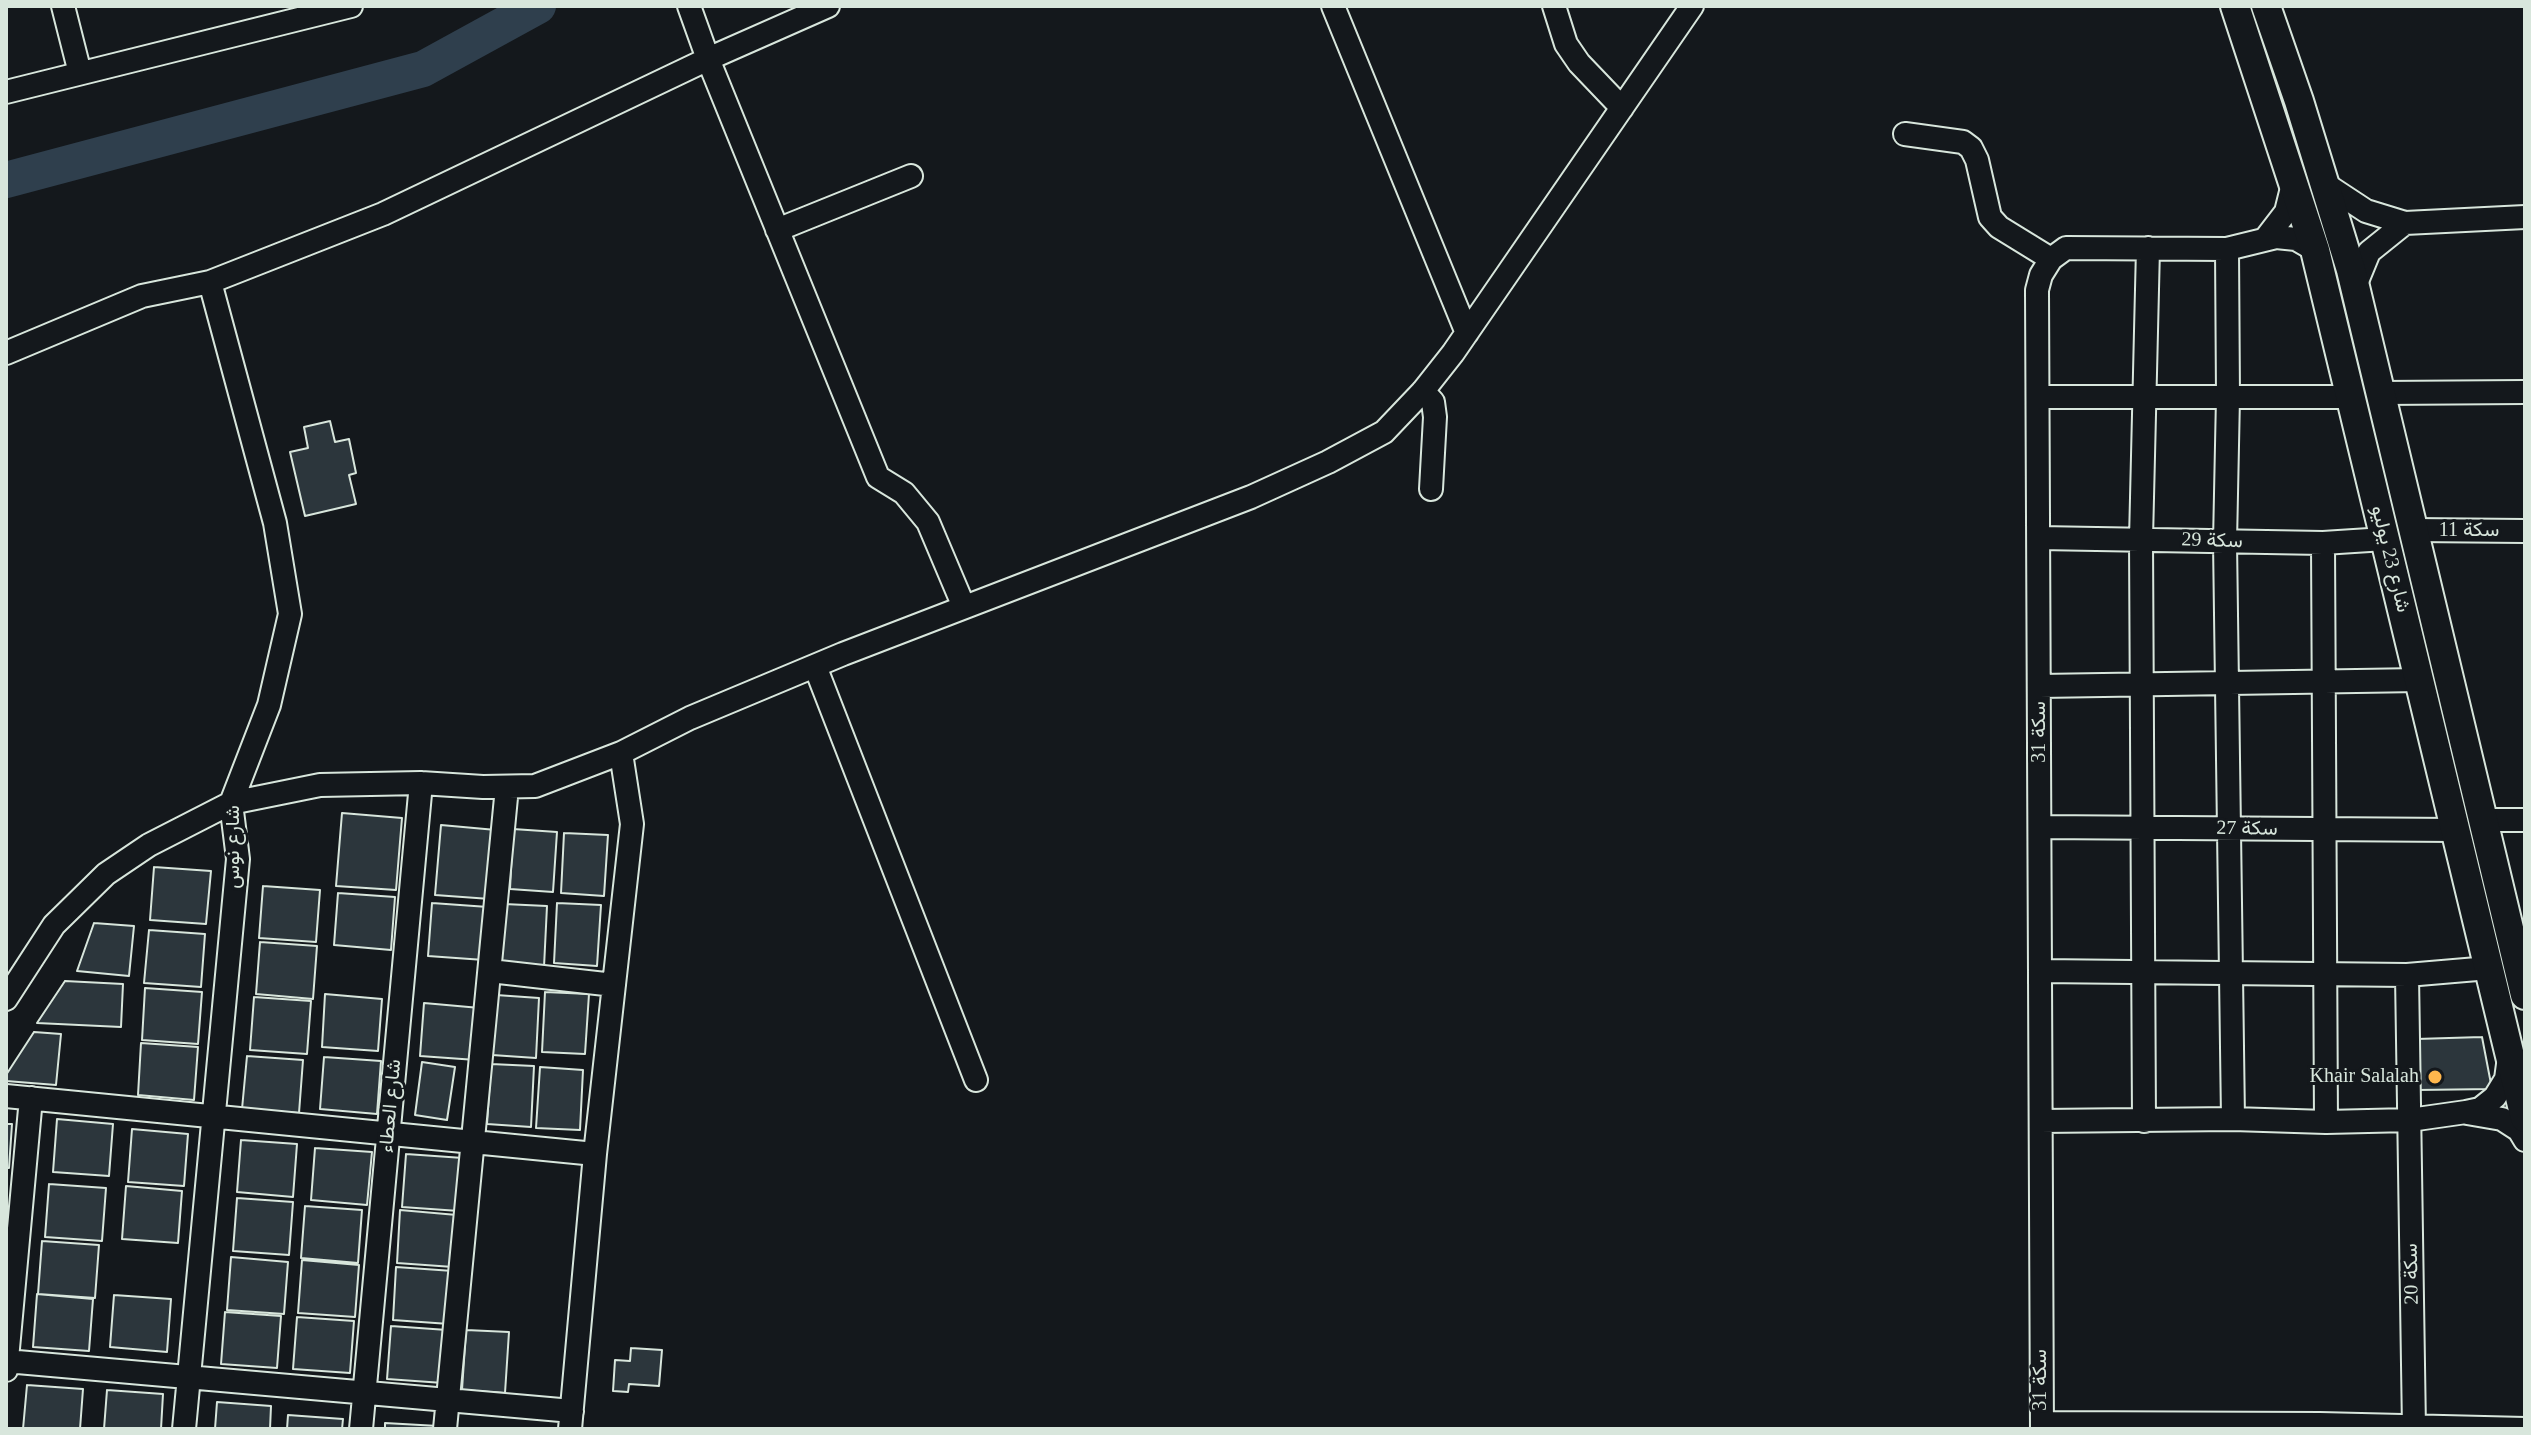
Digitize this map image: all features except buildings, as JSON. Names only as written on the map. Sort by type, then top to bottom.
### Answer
[{"type":"main road","name":"شارع 23 يوليو","points":[[2235,6],[2315,250],[2525,1118]]},
{"type":"main road","name":"شارع 23 يوليو","points":[[2266,6],[2355,286],[2525,995]]},
{"type":"street","points":[[63,6],[80,73]]},
{"type":"street","points":[[6,92],[351,6]]},
{"type":"street","points":[[689,6],[878,477],[904,493],[928,522],[964,607]]},
{"type":"street","points":[[6,353],[142,296],[210,282],[383,214],[708,59],[828,6]]},
{"type":"street","points":[[1333,6],[1467,333]]},
{"type":"street","points":[[1554,6],[1566,44],[1579,63],[1622,108]]},
{"type":"street","points":[[6,999],[54,925],[106,874],[149,845],[231,803],[320,785],[421,783],[535,786],[621,753],[690,718],[815,666],[1251,497],[1384,432],[1423,391],[1467,333],[1692,6]]},
{"type":"street","points":[[1905,134],[1963,142],[1971,148],[1977,160],[1990,217],[1999,227],[2051,259],[2066,248],[2227,249],[2266,238],[2296,239],[2315,250]]},
{"type":"street","points":[[777,230],[911,176]]},
{"type":"street","points":[[2266,238],[2286,212],[2294,181]]},
{"type":"street","points":[[2325,184],[2366,211],[2405,223],[2525,217]]},
{"type":"street","points":[[2355,286],[2369,252],[2405,223]]},
{"type":"street","points":[[2144,1121],[2141,539],[2148,248]]},
{"type":"street","points":[[2227,249],[2225,542],[2233,1119]]},
{"type":"street","name":"سكة 31","points":[[2042,1426],[2037,290],[2041,275],[2051,259]]},
{"type":"street","name":"شارع نوس","points":[[184,1429],[238,859],[231,803],[269,705],[290,614],[275,523],[210,282]]},
{"type":"street","points":[[1423,391],[1433,402],[1435,417],[1431,489]]},
{"type":"street","points":[[2381,393],[2525,392]]},
{"type":"street","points":[[2038,397],[2352,397]]},
{"type":"street","name":"سكة 11","points":[[2413,530],[2525,531]]},
{"type":"street","name":"سكة 29","points":[[2040,538],[2323,543],[2385,539]]},
{"type":"street","points":[[2323,543],[2326,1122]]},
{"type":"street","points":[[815,666],[976,1080]]},
{"type":"street","points":[[2040,686],[2420,680]]},
{"type":"street","points":[[6,1361],[448,1400],[571,1420],[595,1154],[632,824],[621,753]]},
{"type":"street","name":"شارع العطاء","points":[[361,1429],[421,783]]},
{"type":"street","points":[[445,1429],[507,787]]},
{"type":"street","points":[[2484,820],[2525,820]]},
{"type":"street","name":"سكة 27","points":[[2040,827],[2454,830]]},
{"type":"street","points":[[2041,971],[2407,975],[2489,968]]},
{"type":"street","points":[[490,971],[614,985]]},
{"type":"street","name":"سكة 20","points":[[2407,975],[2414,1428]]},
{"type":"street","points":[[2041,1121],[2233,1119],[2326,1122],[2410,1120],[2466,1112],[2480,1109],[2501,1090],[2506,1079],[2509,1052]]},
{"type":"street","points":[[6,1096],[595,1154]]},
{"type":"street","points":[[6,1370],[31,1098]]},
{"type":"street","points":[[2466,1112],[2502,1119],[2519,1130],[2525,1140]]},
{"type":"street","points":[[2042,1426],[2525,1429]]},
{"type":"waterway","points":[[6,180],[423,69],[538,6]]},
{"type":"place","name":"Khair Salalah","points":[[2435,1077]]}]
